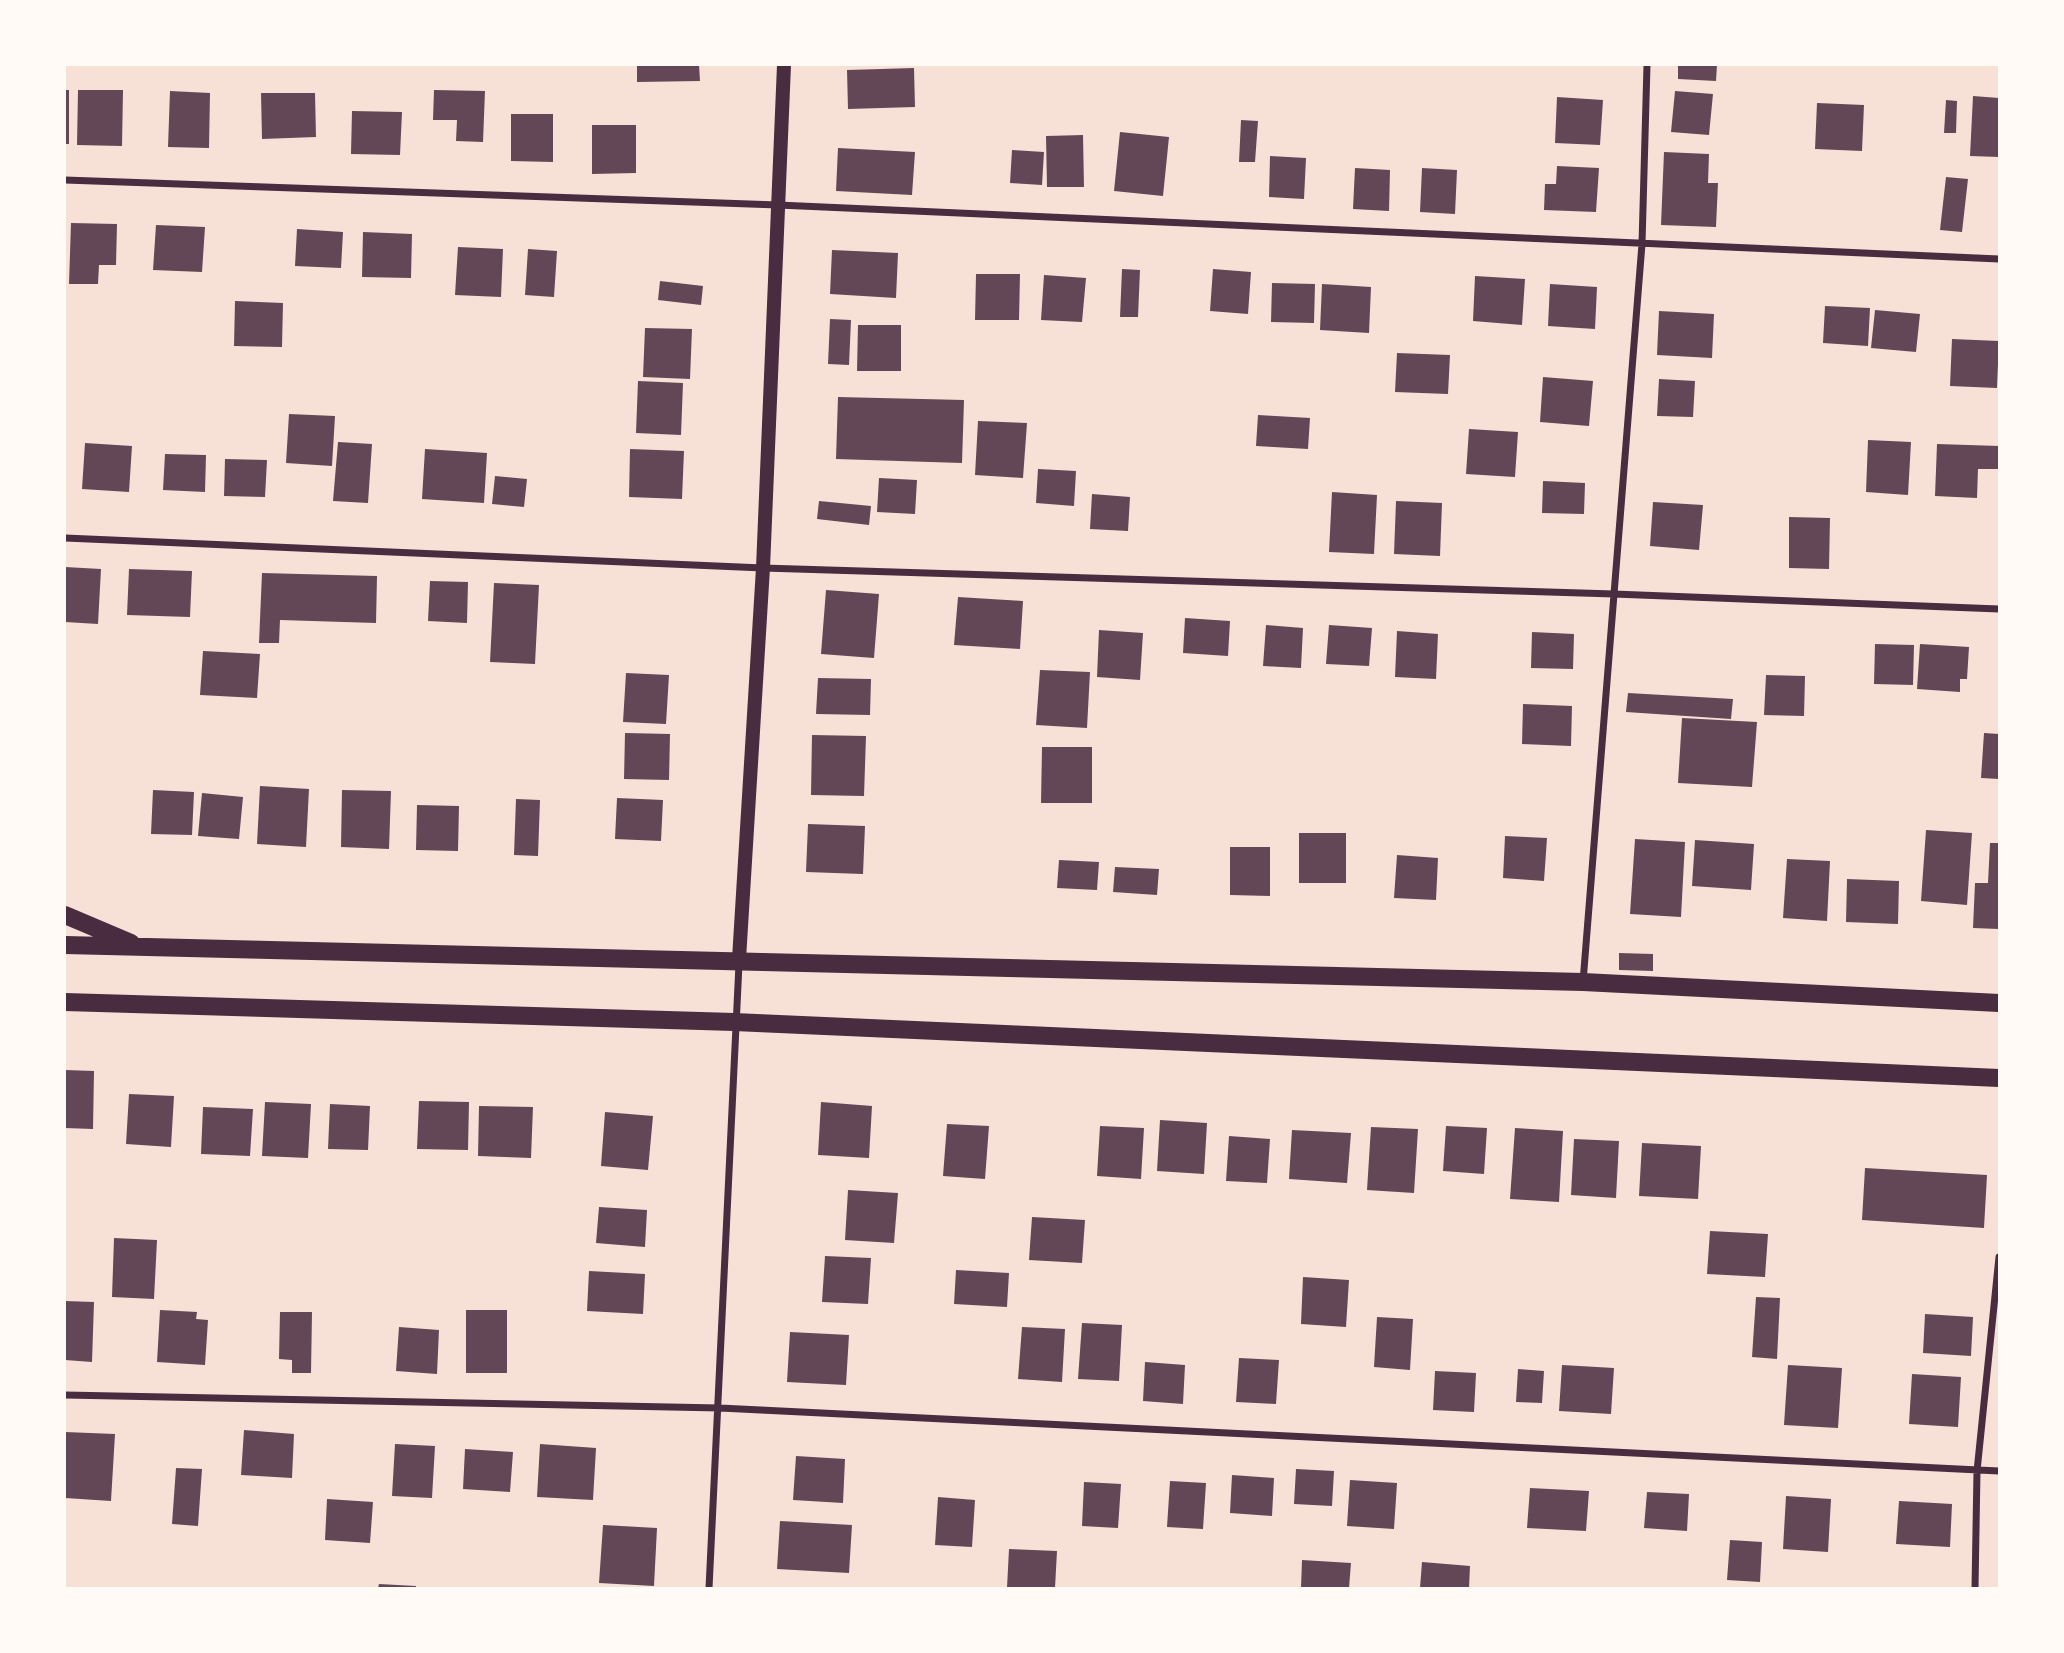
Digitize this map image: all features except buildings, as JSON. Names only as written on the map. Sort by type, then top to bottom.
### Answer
[{"type":"main road","points":[[739,959],[763,568],[784,65]]},
{"type":"main road","points":[[65,915],[140,947]]},
{"type":"main road","points":[[65,945],[739,959],[1583,982],[1999,1003]]},
{"type":"main road","points":[[65,1002],[131,1006],[734,1021],[1999,1078]]},
{"type":"main road","points":[[65,1015],[131,1006]]},
{"type":"street","points":[[1583,982],[1642,244],[1647,65]]},
{"type":"street","points":[[65,180],[778,205],[1999,259]]},
{"type":"street","points":[[65,538],[763,568],[1614,594],[1999,609]]},
{"type":"street","points":[[709,1588],[720,1408],[734,1021],[739,959]]},
{"type":"street","points":[[1975,1588],[1977,1471],[1999,1257]]},
{"type":"street","points":[[65,1395],[720,1408],[1999,1471]]}]
